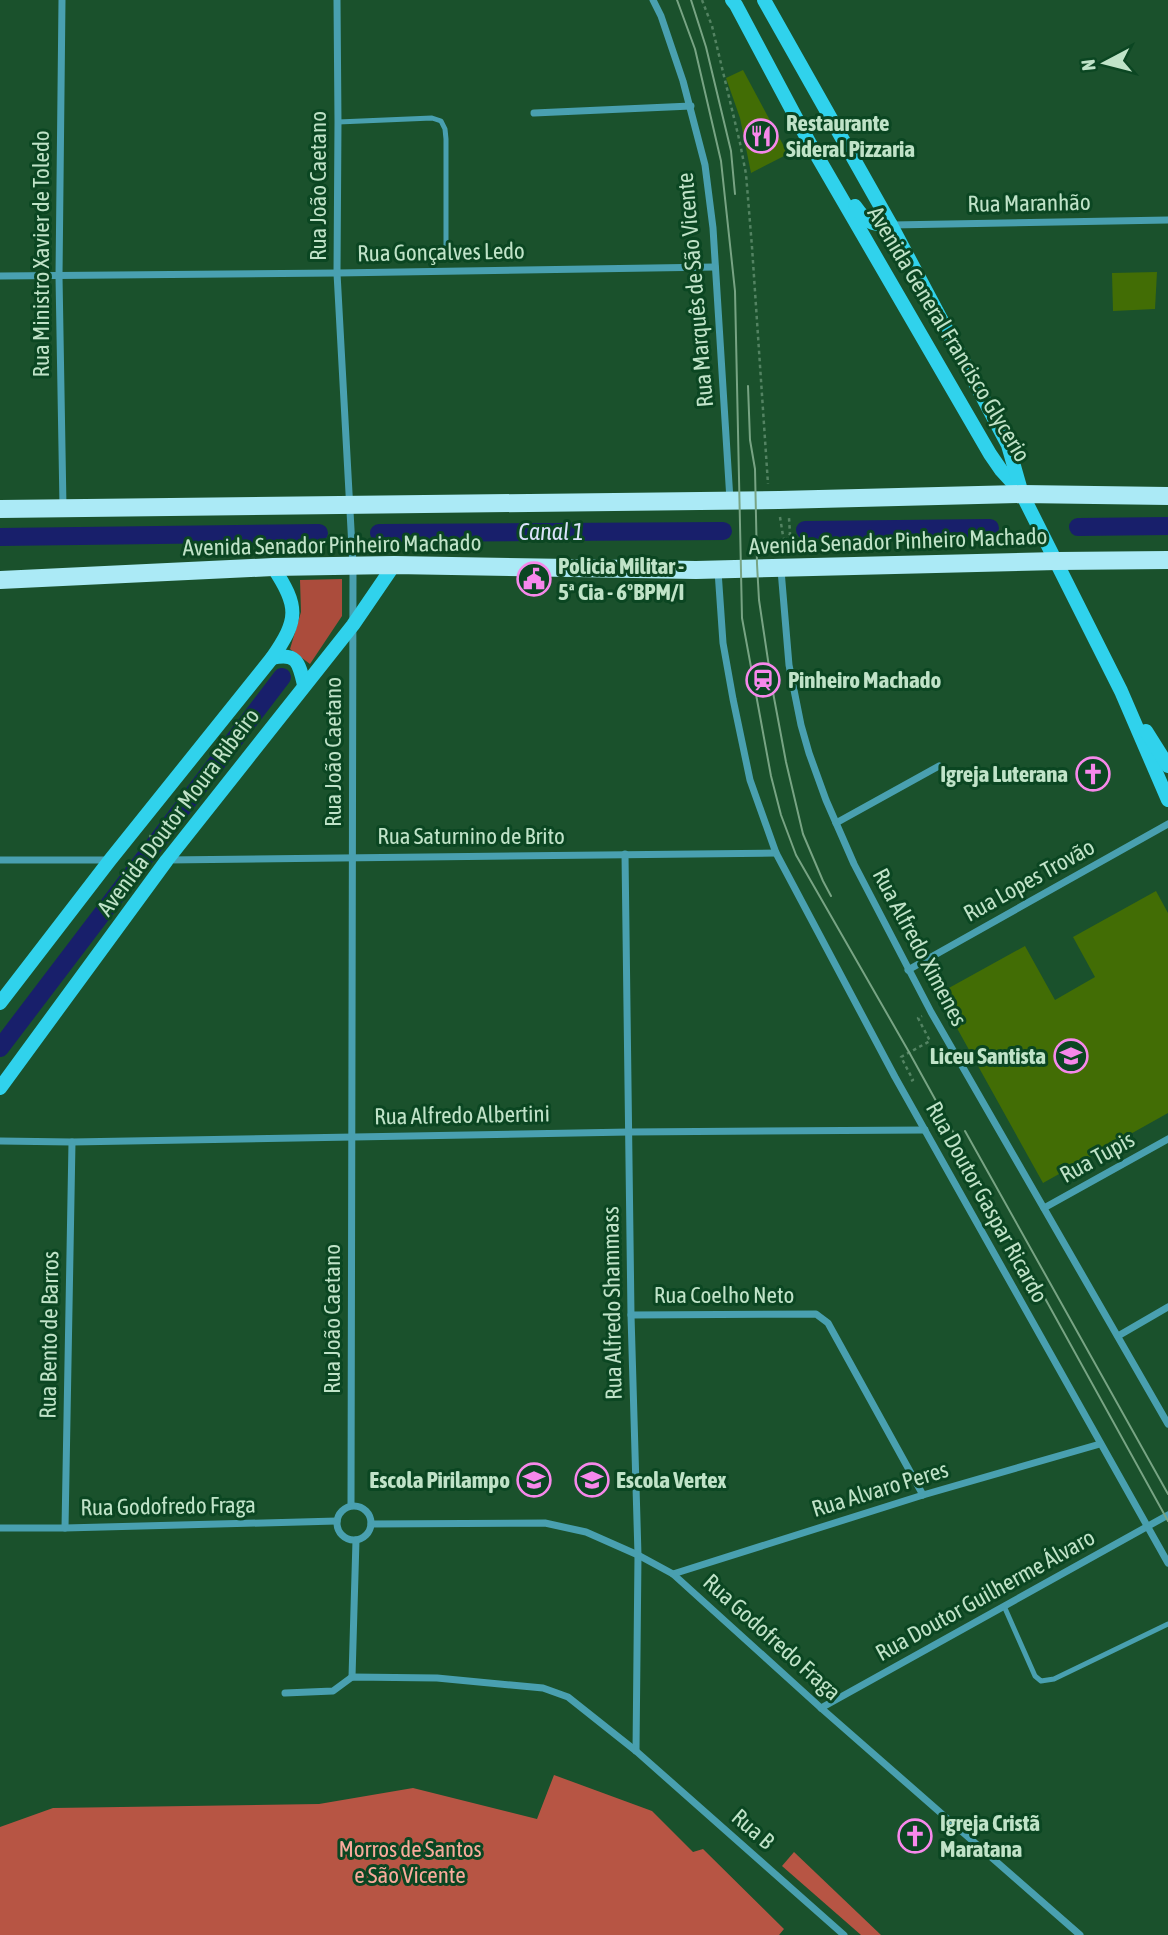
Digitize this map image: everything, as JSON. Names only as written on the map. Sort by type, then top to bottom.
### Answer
[{"type":"main road","name":"Avenida Senador Pinheiro Machado","points":[[0,509],[351,510],[1023,494],[1168,496]]},
{"type":"main road","name":"Avenida Senador Pinheiro Machado","points":[[0,580],[353,561],[394,565],[718,570],[786,561],[1168,560]]},
{"type":"street","name":"Rua Ministro Xavier de Toledo","points":[[62,0],[59,276],[63,508]]},
{"type":"street","name":"Rua João Caetano","points":[[337,0],[337,273],[353,561],[351,1505]]},
{"type":"street","name":"Rua Marquês de São Vicente","points":[[653,0],[691,106],[705,165],[713,228],[730,500]]},
{"type":"street","name":"Avenida General Francisco Glycerio","points":[[732,0],[809,142],[990,454],[1023,494]]},
{"type":"street","name":"Avenida General Francisco Glycerio","points":[[764,0],[891,225],[1009,445],[1023,494]]},
{"type":"street","points":[[534,113],[691,106]]},
{"type":"street","points":[[809,142],[866,221],[891,225]]},
{"type":"street","name":"Rua Maranhão","points":[[891,225],[1168,220]]},
{"type":"street","name":"Rua Gonçalves Ledo","points":[[0,276],[715,267]]},
{"type":"street","points":[[1023,494],[1121,691],[1168,800]]},
{"type":"street","name":"Rua Alfredo Ximenes","points":[[786,561],[789,664],[802,725],[809,753],[854,864],[931,1012],[1168,1424]]},
{"type":"street","name":"Avenida Doutor Moura Ribeiro","points":[[0,1088],[184,837],[353,625],[394,565]]},
{"type":"street","name":"Avenida Doutor Moura Ribeiro","points":[[0,1003],[285,640],[292,622],[293,604],[273,567]]},
{"type":"street","name":"Rua Doutor Gaspar Ricardo","points":[[718,570],[723,643],[733,699],[750,780],[776,853],[900,1086],[1168,1563]]},
{"type":"street","points":[[272,658],[286,655],[295,660],[304,685]]},
{"type":"street","points":[[1121,691],[1168,766]]},
{"type":"street","points":[[836,823],[939,766]]},
{"type":"street","name":"Rua Lopes Trovão","points":[[908,970],[1168,824]]},
{"type":"street","name":"Rua Saturnino de Brito","points":[[167,860],[776,853]]},
{"type":"street","name":"Rua Alfredo Shammass","points":[[625,854],[631,1315],[638,1555],[636,1751]]},
{"type":"street","points":[[0,860],[110,860]]},
{"type":"street","name":"Rua Alfredo Albertini","points":[[0,1142],[925,1130]]},
{"type":"street","name":"Rua Tupis","points":[[1044,1208],[1168,1139]]},
{"type":"street","name":"Rua Bento de Barros","points":[[65,1528],[72,1142]]},
{"type":"street","points":[[1118,1336],[1168,1307]]},
{"type":"street","name":"Rua Coelho Neto","points":[[631,1315],[816,1314],[828,1323],[923,1495]]},
{"type":"street","name":"Rua Alvaro Peres","points":[[673,1574],[923,1495],[1100,1444]]},
{"type":"street","points":[[351,1505],[366,1510],[371,1524],[366,1535],[356,1540],[342,1535],[337,1521],[341,1511],[351,1505]]},
{"type":"street","name":"Rua Doutor Guilherme Álvaro","points":[[821,1708],[1168,1515]]},
{"type":"street","name":"Rua Godofredo Fraga","points":[[0,1528],[337,1521]]},
{"type":"street","name":"Rua Godofredo Fraga","points":[[371,1524],[545,1523],[586,1532],[673,1574],[1080,1935]]},
{"type":"street","points":[[285,1693],[333,1691],[352,1677],[356,1540]]},
{"type":"street","name":"Rua B","points":[[352,1677],[437,1678],[543,1689],[568,1698],[636,1751],[845,1935]]},
{"type":"lane","points":[[338,122],[432,118],[441,121],[446,139],[446,244]]},
{"type":"lane","points":[[1004,1606],[1035,1676],[1041,1681],[1054,1679],[1168,1624]]},
{"type":"path","points":[[702,0],[712,26],[746,174],[768,488],[779,500],[790,522],[790,534],[784,542]]},
{"type":"path","points":[[781,519],[786,561]]},
{"type":"path","points":[[130,836],[184,837]]},
{"type":"path","points":[[900,1086],[913,1080],[901,1057],[930,1041],[918,1018],[931,1012]]},
{"type":"shaded area","points":[[342,579],[342,616],[310,664],[290,649],[301,612],[300,580]]},
{"type":"green space","name":"Morros de Santos e São Vicente","points":[[554,1775],[652,1811],[693,1852],[703,1849],[784,1929],[779,1935],[0,1935],[0,1827],[53,1808],[319,1804],[413,1788],[537,1819]]},
{"type":"green space","points":[[794,1852],[881,1935],[861,1935],[782,1866]]},
{"type":"building","name":"Restaurante Sideral Pizzaria","points":[[743,70],[788,154],[751,173],[740,118],[726,78]]},
{"type":"building","points":[[1157,272],[1155,309],[1113,311],[1112,273]]},
{"type":"building","name":"Liceu Santista","points":[[1156,891],[1168,913],[1168,1113],[1043,1183],[938,994],[1025,946],[1055,1000],[1095,977],[1073,937]]},
{"type":"waterway","name":"Canal 1","points":[[1078,527],[1168,526]]},
{"type":"waterway","name":"Canal 1","points":[[805,530],[990,528]]},
{"type":"waterway","name":"Canal 1","points":[[379,533],[723,531]]},
{"type":"waterway","name":"Canal 1","points":[[0,537],[319,533]]},
{"type":"waterway","points":[[0,1048],[282,677]]},
{"type":"tram line","points":[[677,0],[695,49],[721,161],[735,291],[742,618],[771,776],[781,815],[796,855],[909,1052],[1168,1521]]},
{"type":"tram line","points":[[691,0],[706,47],[731,151],[735,194]]},
{"type":"tram line","points":[[748,386],[750,440],[755,469],[759,600],[772,687],[803,834],[831,896]]},
{"type":"tram line","points":[[965,1131],[1168,1494]]},
{"type":"place","name":"Restaurante Sideral Pizzaria","points":[[761,136]]},
{"type":"place","name":"Policia Militar - 5ª Cia - 6ºBPM/I","points":[[534,579]]},
{"type":"place","name":"Pinheiro Machado","points":[[763,680]]},
{"type":"place","name":"Igreja Luterana","points":[[1093,774]]},
{"type":"place","name":"Liceu Santista","points":[[1071,1056]]},
{"type":"place","name":"Escola Pirilampo","points":[[534,1480]]},
{"type":"place","name":"Escola Vertex","points":[[592,1480]]},
{"type":"place","name":"Igreja Cristã Maratana","points":[[915,1836]]}]
